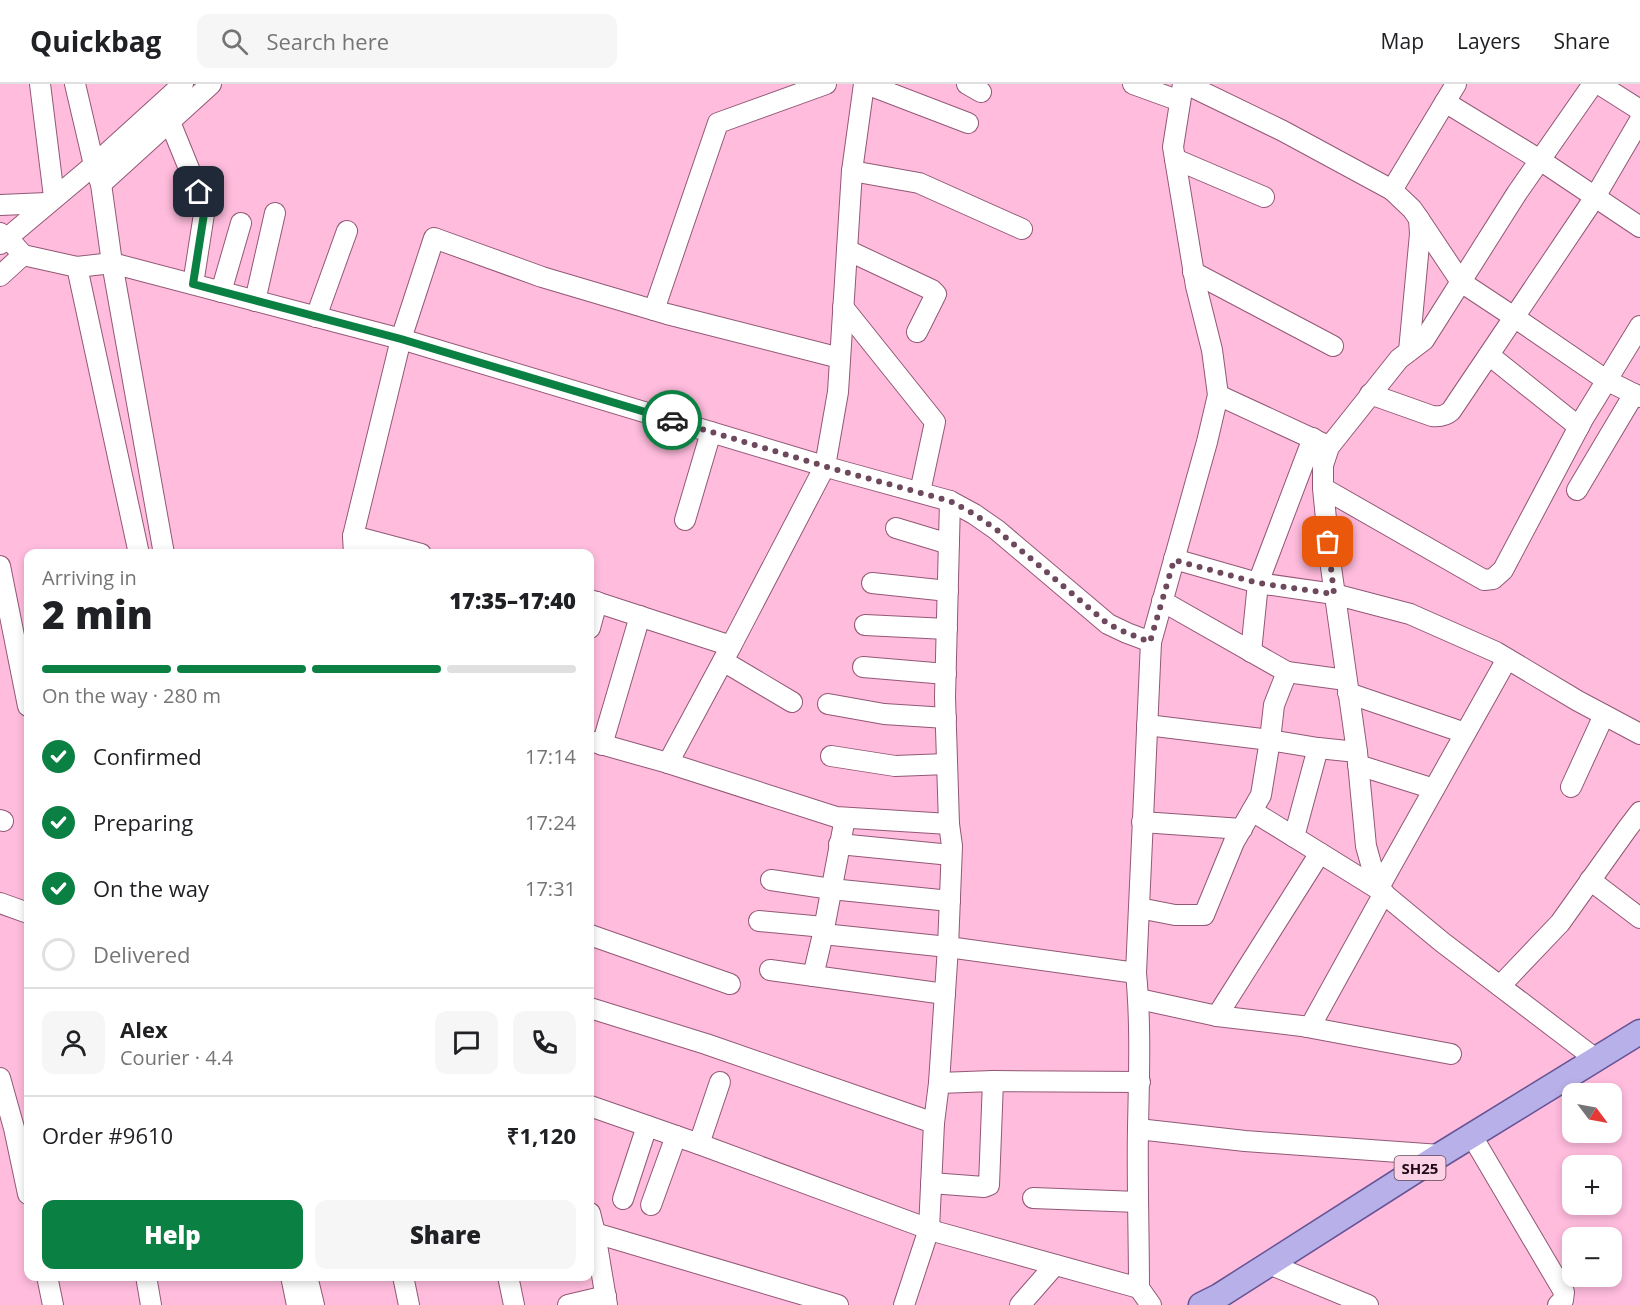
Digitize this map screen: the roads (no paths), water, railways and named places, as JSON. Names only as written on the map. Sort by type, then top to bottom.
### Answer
[{"type":"main road","name":"SH25","points":[[1201,1305],[1219,1296],[1440,1155],[1640,1032]]},
{"type":"street","points":[[40,84],[50,200]]},
{"type":"street","points":[[75,84],[94,165],[101,184],[112,263],[163,549]]},
{"type":"street","points":[[101,184],[211,84]]},
{"type":"street","points":[[654,310],[718,123],[826,84]]},
{"type":"street","points":[[668,763],[825,466],[838,392],[852,171],[865,84],[968,123]]},
{"type":"street","points":[[1133,84],[1183,90],[1283,130],[1392,190],[1412,209],[1461,282],[1606,380],[1637,396],[1577,490]]},
{"type":"street","points":[[1392,190],[1456,84]]},
{"type":"street","points":[[1251,652],[1258,583],[1321,443],[1370,394],[1399,359],[1424,340],[1517,193],[1593,84]]},
{"type":"street","points":[[1599,84],[1640,110]]},
{"type":"street","points":[[176,87],[94,165],[2,238],[23,255],[77,267],[112,263],[316,316],[950,501],[997,530],[1108,624],[1150,642]]},
{"type":"street","points":[[1151,1305],[1139,1288],[1140,1083],[1139,999],[1136,972],[1150,642],[1207,442],[1218,394],[1212,351],[1193,272],[1173,147],[1183,90]]},
{"type":"street","points":[[1445,102],[1540,160],[1640,227]]},
{"type":"street","points":[[1370,394],[1432,416],[1446,416],[1452,411],[1595,197],[1640,120]]},
{"type":"street","points":[[170,122],[203,203],[204,214],[193,284]]},
{"type":"street","points":[[1175,159],[1264,197]]},
{"type":"street","points":[[852,171],[919,183],[1022,229]]},
{"type":"street","points":[[0,205],[50,200]]},
{"type":"street","points":[[255,301],[275,213]]},
{"type":"street","points":[[1409,351],[1420,234],[1419,219]]},
{"type":"street","points":[[221,292],[241,223]]},
{"type":"street","points":[[316,316],[347,231]]},
{"type":"street","points":[[351,548],[401,339],[434,238],[542,277],[654,310],[840,358]]},
{"type":"street","points":[[847,249],[936,294],[917,332]]},
{"type":"street","points":[[0,276],[23,255]]},
{"type":"street","points":[[77,267],[138,549]]},
{"type":"street","points":[[1193,272],[1333,346]]},
{"type":"street","points":[[843,307],[935,422],[920,492]]},
{"type":"street","points":[[1323,488],[1484,580],[1493,579],[1503,570],[1579,427],[1640,326]]},
{"type":"street","points":[[1489,355],[1579,427]]},
{"type":"street","points":[[1218,394],[1321,443]]},
{"type":"street","points":[[685,520],[711,432]]},
{"type":"street","points":[[1321,443],[1323,488],[1334,594],[1358,758],[1366,846],[1381,891]]},
{"type":"street","points":[[904,1305],[929,1229],[934,1123],[939,1083],[948,947],[951,855],[946,674],[950,501]]},
{"type":"street","points":[[896,528],[949,544]]},
{"type":"street","points":[[1174,560],[1258,583],[1334,594],[1410,614],[1496,652],[1578,701],[1640,734]]},
{"type":"street","points":[[0,566],[20,621],[24,664]]},
{"type":"street","points":[[872,583],[948,591]]},
{"type":"street","points":[[594,601],[640,616],[727,653],[792,702]]},
{"type":"street","points":[[1162,601],[1287,672],[1347,686],[1465,733]]},
{"type":"street","points":[[640,616],[596,743],[668,763],[826,814],[844,818],[949,824]]},
{"type":"street","points":[[865,625],[947,629]]},
{"type":"street","points":[[1307,1027],[1312,1025],[1434,789],[1507,659]]},
{"type":"street","points":[[863,667],[946,674]]},
{"type":"street","points":[[1139,908],[1175,915],[1204,915],[1234,842],[1261,795],[1274,705],[1287,672]]},
{"type":"street","points":[[828,704],[884,714],[946,718]]},
{"type":"street","points":[[1571,788],[1604,715]]},
{"type":"street","points":[[1147,725],[1318,748],[1358,758],[1434,789]]},
{"type":"street","points":[[1294,837],[1318,748]]},
{"type":"street","points":[[831,756],[895,766],[947,764]]},
{"type":"street","points":[[1251,811],[1381,891],[1442,942],[1597,1060]]},
{"type":"street","points":[[1500,986],[1560,922],[1626,829],[1640,814]]},
{"type":"street","points":[[813,976],[844,818]]},
{"type":"street","points":[[1142,822],[1242,829]]},
{"type":"street","points":[[839,844],[951,855]]},
{"type":"street","points":[[1217,1016],[1320,852]]},
{"type":"street","points":[[771,879],[831,889],[950,901]]},
{"type":"street","points":[[1590,880],[1640,918]]},
{"type":"street","points":[[0,903],[24,912]]},
{"type":"street","points":[[759,921],[1136,972]]},
{"type":"street","points":[[594,936],[730,984]]},
{"type":"street","points":[[770,970],[945,994]]},
{"type":"street","points":[[1139,999],[1217,1016],[1307,1027],[1451,1054]]},
{"type":"street","points":[[594,1009],[706,1044],[934,1123]]},
{"type":"street","points":[[0,1078],[24,1175]]},
{"type":"street","points":[[939,1083],[993,1081],[1140,1083]]},
{"type":"street","points":[[931,1183],[984,1187],[989,1185],[993,1081]]},
{"type":"street","points":[[699,1144],[720,1082]]},
{"type":"street","points":[[594,1107],[929,1229],[1139,1288]]},
{"type":"street","points":[[622,1199],[647,1126]]},
{"type":"street","points":[[1138,1129],[1245,1141],[1440,1155]]},
{"type":"street","points":[[651,1205],[676,1136]]},
{"type":"street","points":[[1472,1136],[1564,1292],[1563,1300],[1558,1305]]},
{"type":"street","points":[[1033,1198],[1138,1202]]},
{"type":"street","points":[[568,1305],[607,1300],[594,1229]]},
{"type":"street","points":[[595,1233],[838,1305]]},
{"type":"street","points":[[1269,1264],[1368,1305]]},
{"type":"street","points":[[1020,1305],[1055,1265]]},
{"type":"street","points":[[53,1281],[53,1305]]},
{"type":"street","points":[[147,1281],[151,1305]]},
{"type":"street","points":[[292,1281],[297,1305]]},
{"type":"street","points":[[309,1281],[314,1305]]},
{"type":"street","points":[[404,1281],[409,1305]]},
{"type":"street","points":[[509,1281],[514,1305]]}]
